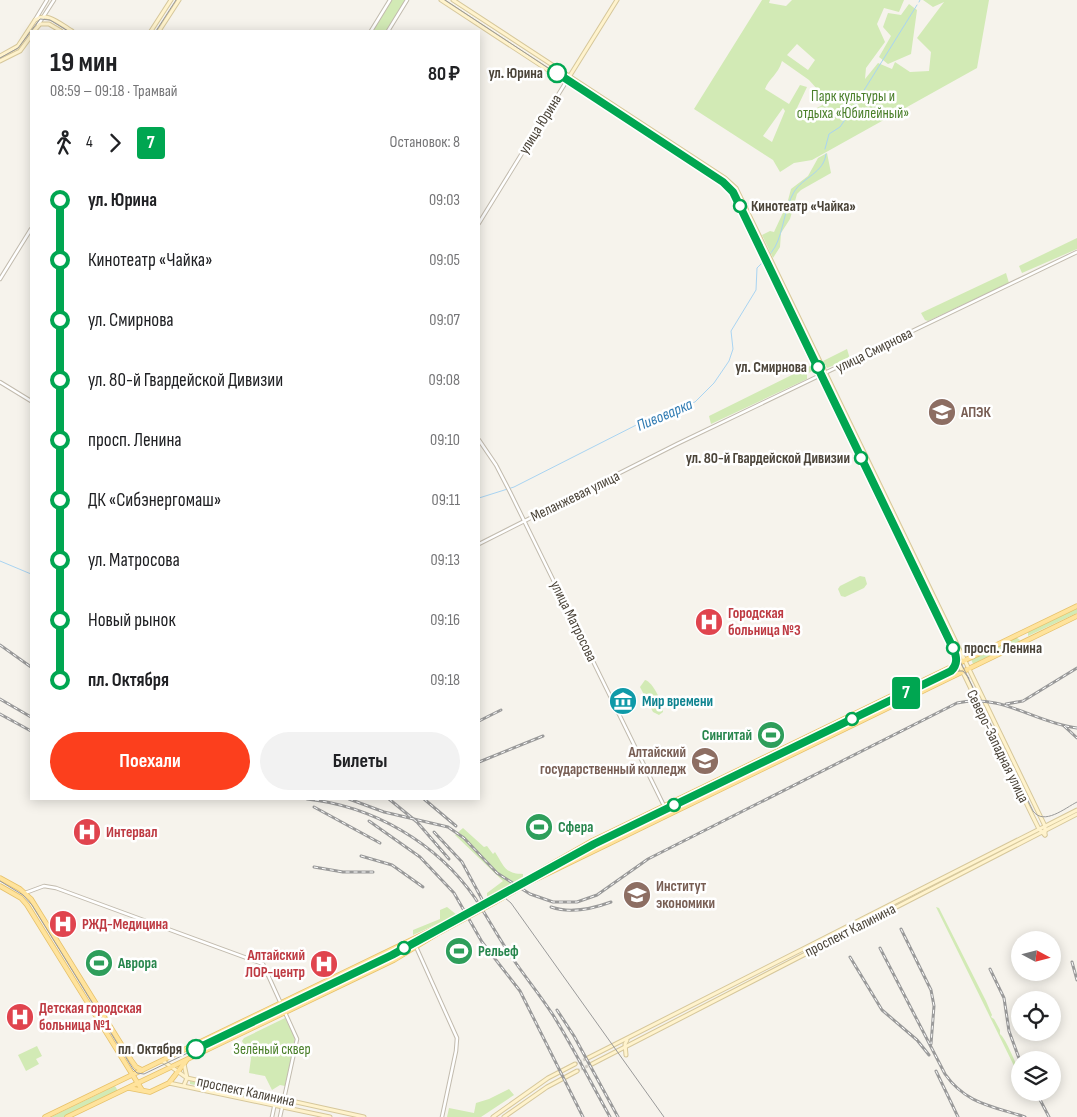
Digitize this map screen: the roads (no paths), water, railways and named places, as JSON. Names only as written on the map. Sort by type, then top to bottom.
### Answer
[{"type":"main road","points":[[153,30],[171,0]]},
{"type":"main road","points":[[160,30],[179,0]]},
{"type":"main road","name":"Северо-Западная улица","points":[[441,0],[725,186],[731,193],[1001,752],[1042,829]]},
{"type":"main road","name":"Северо-Западная улица","points":[[453,0],[729,181],[738,194],[771,260],[987,708],[1042,829]]},
{"type":"main road","name":"улица Юрина","points":[[566,82],[617,0]]},
{"type":"main road","points":[[0,56],[18,46],[35,20],[41,17],[50,18],[70,30]]},
{"type":"main road","points":[[35,30],[37,26],[46,23],[59,30]]},
{"type":"main road","points":[[0,61],[20,51],[30,37]]},
{"type":"main road","points":[[45,1117],[439,929],[525,882],[592,841],[1077,606]]},
{"type":"main road","points":[[525,882],[1077,616]]},
{"type":"main road","points":[[1021,633],[1025,641]]},
{"type":"main road","points":[[912,686],[916,694]]},
{"type":"main road","points":[[981,711],[987,708]]},
{"type":"main road","points":[[1001,752],[1007,750]]},
{"type":"main road","points":[[770,754],[774,762]]},
{"type":"main road","name":"проспект Калинина","points":[[588,1058],[942,882],[1077,810]]},
{"type":"main road","name":"проспект Калинина","points":[[592,1064],[858,924],[941,878],[1077,814]]},
{"type":"main road","points":[[592,841],[596,849]]},
{"type":"main road","points":[[0,878],[25,893],[55,937],[128,1056],[136,1067],[142,1070]]},
{"type":"main road","points":[[941,878],[942,882]]},
{"type":"main road","points":[[0,886],[24,902],[142,1090]]},
{"type":"main road","points":[[68,1117],[416,947],[439,929]]},
{"type":"main road","points":[[49,940],[55,937]]},
{"type":"main road","points":[[626,1055],[625,1048],[628,1039]]},
{"type":"main road","name":"проспект Калинина","points":[[162,1060],[187,1078],[364,1117]]},
{"type":"main road","points":[[127,1088],[150,1092],[169,1083],[186,1061]]},
{"type":"main road","points":[[184,1085],[187,1078],[184,1070],[186,1061]]},
{"type":"main road","points":[[493,1117],[548,1078],[575,1064]]},
{"type":"main road","points":[[504,1117],[547,1087],[577,1071]]},
{"type":"main road","points":[[123,1080],[127,1088]]},
{"type":"main road","name":"проспект Калинина","points":[[169,1083],[330,1117]]},
{"type":"street","points":[[37,26],[47,0]]},
{"type":"street","points":[[41,17],[54,0]]},
{"type":"street","points":[[372,30],[390,0]]},
{"type":"street","points":[[389,30],[408,0]]},
{"type":"street","points":[[41,17],[46,23]]},
{"type":"street","name":"улица Юрина","points":[[480,220],[566,82]]},
{"type":"street","points":[[0,279],[30,231]]},
{"type":"street","name":"улица Смирнова","points":[[671,449],[1077,252]]},
{"type":"street","points":[[0,382],[30,400]]},
{"type":"street","name":"улица Матросова","points":[[480,441],[496,464],[668,814]]},
{"type":"street","name":"Меланжевая улица","points":[[480,543],[671,449]]},
{"type":"street","points":[[25,893],[44,886],[56,888],[262,964],[297,1042],[280,1117]]},
{"type":"street","points":[[413,940],[457,1038],[456,1052],[442,1117]]},
{"type":"street","points":[[272,1117],[276,1098]]},
{"type":"waterway","name":"Пивоварка","points":[[825,149],[829,134],[840,127],[853,108],[917,5]]},
{"type":"waterway","name":"Пивоварка","points":[[480,498],[514,487],[654,416],[695,402],[714,383],[729,361],[733,349],[731,331],[756,290],[757,268],[775,247],[794,192],[821,166],[826,154]]},
{"type":"waterway","name":"Пивоварка","points":[[0,561],[30,574]]},
{"type":"tunnel","points":[[575,1064],[588,1058]]},
{"type":"tunnel","points":[[577,1071],[592,1064]]},
{"type":"tram line","points":[[157,30],[176,0]]},
{"type":"tram line","points":[[445,0],[730,188],[1033,811],[1043,817],[1049,816],[1077,802]]},
{"type":"tram line","points":[[32,30],[40,19],[50,20],[66,30]]},
{"type":"tram line","points":[[0,58],[18,48],[30,32]]},
{"type":"tram line","name":"7","points":[[196,1049],[392,955],[578,852],[951,671],[956,665],[956,654],[733,192],[723,182],[557,73]]},
{"type":"tram line","points":[[0,881],[23,895],[32,905],[133,1069],[137,1073],[144,1074],[392,955],[594,844],[951,671],[963,671],[969,678]]},
{"type":"tram line","points":[[494,899],[505,898],[511,903],[664,1117]]},
{"type":"railway","points":[[0,645],[30,666]]},
{"type":"railway","points":[[1006,704],[1023,701],[1077,668]]},
{"type":"railway","points":[[0,699],[30,716]]},
{"type":"railway","points":[[352,800],[384,812],[448,827],[464,838],[497,873],[530,894],[553,902],[577,902],[597,895],[648,859],[957,703],[989,702],[1061,725],[1077,728]]},
{"type":"railway","points":[[480,720],[501,710]]},
{"type":"railway","points":[[0,714],[30,730]]},
{"type":"railway","points":[[1064,726],[1077,738]]},
{"type":"railway","points":[[480,762],[543,736]]},
{"type":"railway","points":[[313,800],[356,810],[402,830],[423,844],[460,878],[553,1015],[610,1117]]},
{"type":"railway","points":[[390,800],[417,822],[449,859]]},
{"type":"railway","points":[[425,800],[456,826]]},
{"type":"railway","points":[[314,807],[380,843]]},
{"type":"railway","points":[[369,821],[420,857],[454,893],[482,942],[520,991],[583,1117]]},
{"type":"railway","points":[[434,832],[462,862],[484,903]]},
{"type":"railway","points":[[361,856],[392,865],[423,887]]},
{"type":"railway","points":[[314,867],[343,872],[373,872]]},
{"type":"railway","points":[[551,907],[581,910],[611,902]]},
{"type":"railway","points":[[901,929],[931,990],[934,1006],[931,1044]]},
{"type":"railway","points":[[880,948],[945,1074],[953,1084],[980,1103],[1025,1117]]},
{"type":"railway","points":[[850,957],[882,1010],[917,1040],[929,1055]]},
{"type":"railway","points":[[1072,962],[1077,980]]},
{"type":"railway","points":[[990,969],[1004,998],[1009,1031],[1016,1051]]},
{"type":"railway","points":[[557,1010],[574,1036],[618,1117]]},
{"type":"railway","points":[[936,1071],[958,1117]]},
{"type":"railway","points":[[1041,1101],[1049,1117]]},
{"type":"place","name":"ул. Юрина","points":[[557,73]]},
{"type":"place","name":"Кинотеатр «Чайка»","points":[[740,206]]},
{"type":"place","name":"ул. Смирнова","points":[[818,367]]},
{"type":"place","name":"АПЭК","points":[[942,412]]},
{"type":"place","name":"ул. 80-й Гвардейской Дивизии","points":[[861,458]]},
{"type":"place","name":"Городская больница №3","points":[[709,622]]},
{"type":"place","name":"просп. Ленина","points":[[953,648]]},
{"type":"place","name":"Мир времени","points":[[623,701]]},
{"type":"place","name":"Сингитай","points":[[771,735]]},
{"type":"place","name":"Алтайский государственный колледж","points":[[705,761]]},
{"type":"place","name":"Сфера","points":[[539,827]]},
{"type":"place","name":"Интервал","points":[[87,832]]},
{"type":"place","name":"Институт экономики","points":[[637,895]]},
{"type":"place","name":"РЖД-Медицина","points":[[63,924]]},
{"type":"place","name":"Рельеф","points":[[459,951]]},
{"type":"place","name":"Аврора","points":[[99,963]]},
{"type":"place","name":"Алтайский ЛОР-центр","points":[[324,964]]},
{"type":"place","name":"Детская городская больница №1","points":[[20,1017]]},
{"type":"place","name":"пл. Октября","points":[[196,1049]]},
{"type":"park label","name":"Парк культуры и отдыха «Юбилейный»","points":[[853,104]]},
{"type":"park label","name":"Зелёный сквер","points":[[272,1049]]}]
